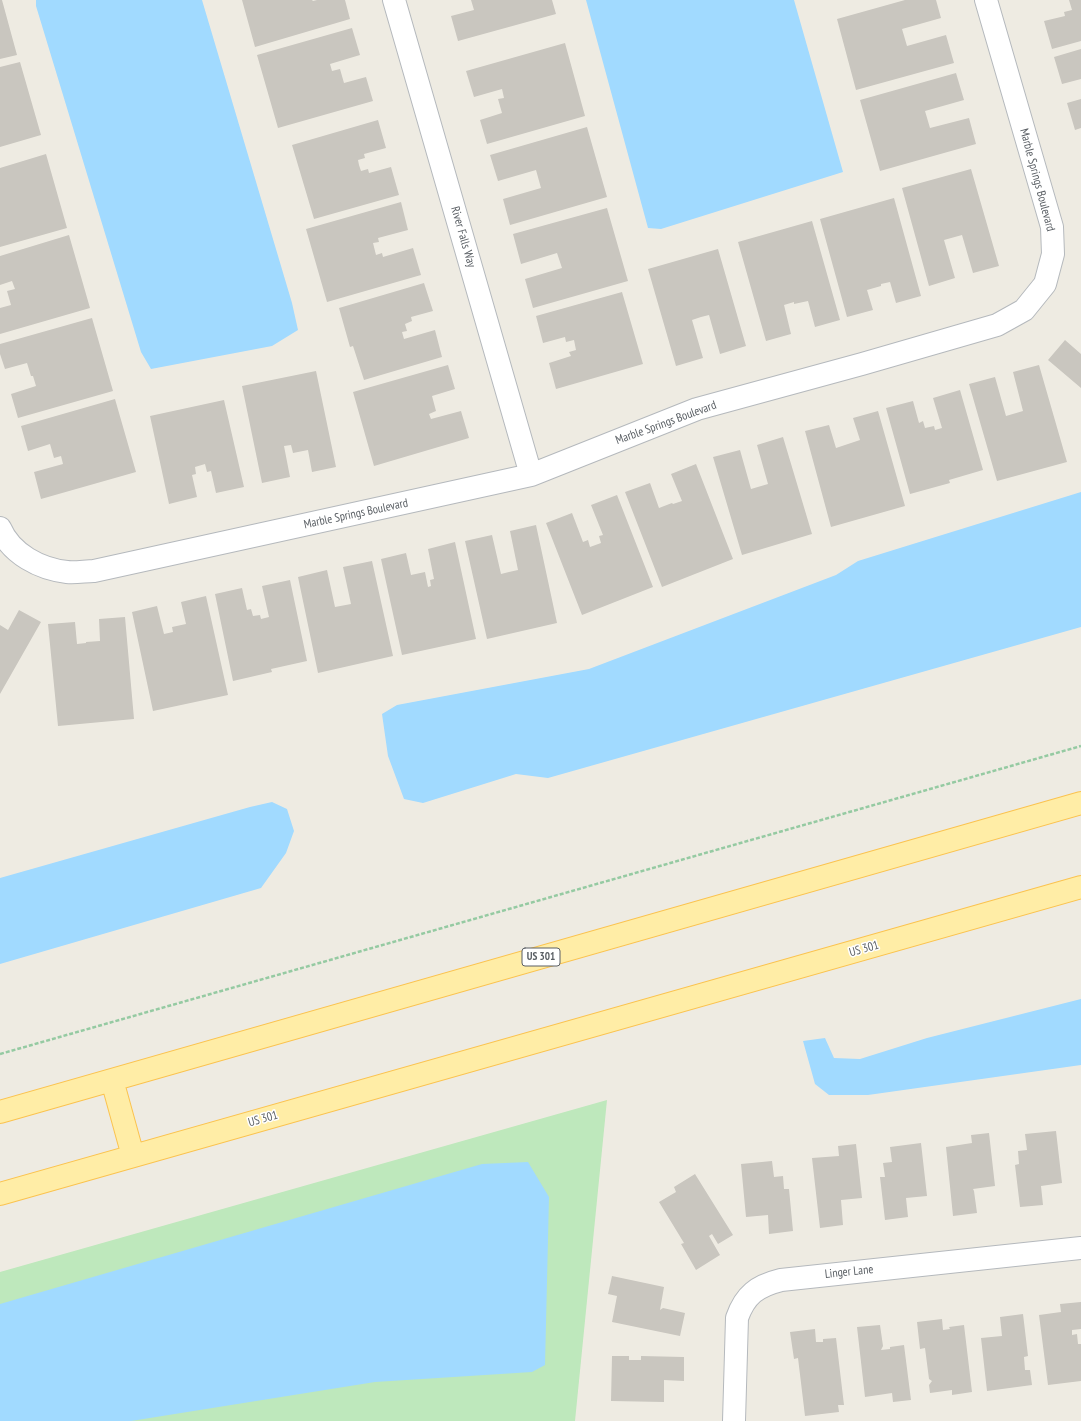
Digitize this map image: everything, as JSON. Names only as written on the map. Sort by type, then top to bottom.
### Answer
[{"type":"main road","name":"US 301","points":[[0,1112],[1081,803]]},
{"type":"main road","name":"US 301","points":[[0,1194],[1081,887]]},
{"type":"main road","points":[[112,1080],[133,1156]]},
{"type":"street","name":"River Falls Way","points":[[394,0],[532,475]]},
{"type":"street","name":"Marble Springs Boulevard","points":[[0,528],[12,547],[28,559],[43,567],[67,572],[94,571],[532,475],[698,409],[997,325],[1024,310],[1044,284],[1052,254],[1052,227],[986,0]]},
{"type":"street","name":"Linger Lane","points":[[734,1421],[737,1318],[741,1306],[756,1289],[767,1283],[780,1280],[1081,1248]]},
{"type":"path","points":[[0,1054],[1081,746]]},
{"type":"green space","points":[[607,1100],[575,1421],[0,1421],[0,1272]]},
{"type":"water","points":[[36,0],[202,0],[292,303],[298,330],[272,346],[151,369],[141,352],[36,6]]},
{"type":"water","points":[[586,0],[794,0],[843,172],[661,229],[648,228]]},
{"type":"water","points":[[1081,492],[1081,627],[548,778],[516,774],[423,803],[404,799],[388,756],[382,714],[397,705],[589,669],[836,575],[858,561]]},
{"type":"water","points":[[272,802],[287,809],[294,831],[286,853],[261,888],[0,964],[0,878]]},
{"type":"water","points":[[1081,999],[1081,1065],[868,1095],[829,1095],[815,1084],[803,1041],[825,1038],[834,1058],[860,1059],[927,1038]]},
{"type":"water","points":[[528,1162],[549,1197],[545,1365],[532,1372],[375,1382],[131,1421],[0,1421],[0,1304],[482,1164]]},
{"type":"building","points":[[0,0],[2,0],[17,55],[0,59]]},
{"type":"building","points":[[242,0],[345,0],[350,19],[255,47]]},
{"type":"building","points":[[471,0],[552,0],[556,14],[458,41],[451,16],[474,10]]},
{"type":"building","points":[[905,0],[936,0],[941,18],[902,29],[907,46],[946,35],[954,63],[856,90],[837,19]]},
{"type":"building","points":[[1069,0],[1081,0],[1081,41],[1052,49],[1044,21],[1065,16],[1064,12],[1072,10]]},
{"type":"building","points":[[352,28],[360,55],[330,64],[332,71],[340,69],[344,83],[366,77],[373,101],[278,128],[257,55]]},
{"type":"building","points":[[565,43],[585,116],[487,144],[480,120],[502,113],[498,99],[504,98],[502,89],[474,97],[466,71]]},
{"type":"building","points":[[1081,49],[1081,79],[1062,84],[1054,57]]},
{"type":"building","points":[[20,62],[41,135],[0,147],[0,67]]},
{"type":"building","points":[[956,73],[964,100],[925,111],[930,128],[969,118],[976,144],[880,171],[860,100]]},
{"type":"building","points":[[1081,99],[1081,128],[1075,130],[1067,103]]},
{"type":"building","points":[[378,120],[386,148],[364,154],[365,158],[358,160],[359,165],[361,171],[368,169],[369,173],[391,167],[399,195],[314,219],[292,145]]},
{"type":"building","points":[[587,127],[607,197],[510,225],[503,199],[541,188],[536,170],[498,181],[490,155]]},
{"type":"building","points":[[46,154],[67,228],[0,247],[0,168]]},
{"type":"building","points":[[971,169],[999,266],[973,273],[962,235],[944,240],[955,278],[929,286],[902,188]]},
{"type":"building","points":[[894,198],[921,296],[896,303],[890,282],[881,284],[881,286],[867,290],[873,310],[847,317],[820,219]]},
{"type":"building","points":[[401,202],[408,230],[378,238],[379,242],[373,243],[376,255],[382,253],[383,257],[413,248],[421,275],[327,302],[306,229]]},
{"type":"building","points":[[607,208],[628,281],[533,308],[525,279],[562,268],[557,253],[521,264],[513,234]]},
{"type":"building","points":[[812,221],[840,320],[815,327],[808,301],[794,304],[794,302],[784,305],[791,334],[766,341],[738,242]]},
{"type":"building","points":[[69,235],[90,308],[0,334],[0,308],[11,305],[7,291],[15,289],[12,281],[0,285],[0,256]]},
{"type":"building","points":[[718,249],[746,346],[720,354],[709,315],[701,317],[692,320],[703,358],[676,366],[648,269]]},
{"type":"building","points":[[424,283],[433,311],[411,317],[412,321],[405,324],[407,331],[402,332],[404,339],[435,330],[442,357],[364,380],[353,346],[350,347],[339,308]]},
{"type":"building","points":[[622,292],[643,364],[556,389],[549,363],[571,356],[569,352],[576,350],[574,340],[566,342],[565,337],[543,343],[536,316]]},
{"type":"building","points":[[92,318],[113,391],[18,418],[11,394],[36,386],[27,363],[5,369],[0,354],[0,344]]},
{"type":"building","points":[[1065,340],[1081,354],[1081,388],[1048,360]]},
{"type":"building","points":[[448,365],[455,389],[432,396],[436,411],[429,414],[431,419],[461,411],[469,438],[374,466],[353,392]]},
{"type":"building","points":[[1039,365],[1067,462],[997,481],[969,384],[995,377],[1006,416],[1023,411],[1013,372]]},
{"type":"building","points":[[316,371],[336,467],[312,472],[308,450],[293,453],[291,445],[284,446],[290,477],[262,483],[242,386]]},
{"type":"building","points":[[960,390],[983,470],[949,480],[950,483],[910,494],[886,408],[913,401],[919,423],[923,421],[925,428],[934,426],[935,430],[942,428],[933,398]]},
{"type":"building","points":[[115,399],[136,472],[41,499],[34,472],[63,464],[61,456],[54,458],[50,444],[28,451],[21,426]]},
{"type":"building","points":[[224,400],[244,487],[216,493],[211,471],[207,472],[205,464],[195,467],[196,474],[192,475],[197,497],[169,504],[150,416]]},
{"type":"building","points":[[878,411],[905,506],[831,527],[805,431],[829,425],[836,448],[860,440],[853,418]]},
{"type":"building","points":[[783,437],[812,534],[742,555],[713,457],[740,450],[751,489],[768,484],[757,445]]},
{"type":"building","points":[[696,464],[733,559],[662,587],[625,492],[650,483],[659,508],[682,501],[671,474]]},
{"type":"building","points":[[617,495],[653,587],[582,615],[546,523],[572,513],[583,542],[588,540],[590,547],[601,543],[599,536],[603,535],[591,505]]},
{"type":"building","points":[[536,525],[557,623],[487,639],[465,541],[492,535],[501,574],[518,570],[510,531]]},
{"type":"building","points":[[455,542],[476,639],[402,655],[381,559],[406,553],[411,575],[425,572],[428,587],[431,586],[430,580],[434,579],[428,549]]},
{"type":"building","points":[[372,561],[393,656],[318,673],[298,577],[327,570],[335,607],[351,604],[343,567]]},
{"type":"building","points":[[290,580],[307,661],[271,669],[272,672],[233,681],[215,594],[242,588],[247,610],[251,609],[253,616],[260,615],[261,619],[269,617],[262,586]]},
{"type":"building","points":[[206,596],[228,695],[153,711],[132,612],[157,606],[164,634],[173,632],[172,627],[186,624],[181,602]]},
{"type":"building","points":[[19,610],[41,622],[0,694],[0,625],[8,630]]},
{"type":"building","points":[[125,617],[134,719],[58,726],[48,624],[75,622],[77,644],[100,641],[99,619]]},
{"type":"building","points":[[1056,1131],[1062,1183],[1041,1186],[1043,1205],[1020,1207],[1015,1165],[1019,1164],[1018,1151],[1027,1150],[1025,1134]]},
{"type":"building","points":[[989,1133],[995,1186],[973,1189],[977,1213],[953,1216],[946,1147],[972,1143],[971,1135]]},
{"type":"building","points":[[921,1143],[927,1196],[906,1198],[908,1217],[885,1220],[880,1177],[885,1177],[883,1163],[892,1162],[890,1147]]},
{"type":"building","points":[[856,1144],[862,1198],[841,1200],[843,1225],[820,1228],[812,1158],[839,1156],[838,1146]]},
{"type":"building","points":[[772,1161],[774,1177],[783,1176],[784,1189],[789,1189],[793,1231],[769,1234],[768,1215],[746,1217],[741,1164]]},
{"type":"building","points":[[695,1174],[733,1235],[718,1244],[712,1234],[709,1236],[720,1255],[696,1270],[681,1244],[684,1243],[659,1202],[676,1192],[674,1187]]},
{"type":"building","points":[[612,1276],[664,1287],[660,1310],[663,1308],[685,1313],[680,1336],[612,1322],[617,1296],[608,1294]]},
{"type":"building","points":[[1081,1302],[1081,1329],[1072,1330],[1072,1335],[1077,1334],[1078,1344],[1081,1344],[1081,1381],[1048,1385],[1039,1315],[1061,1312],[1060,1304]]},
{"type":"building","points":[[1023,1314],[1028,1356],[1024,1357],[1025,1370],[1030,1370],[1032,1385],[987,1391],[981,1338],[1002,1336],[1000,1317]]},
{"type":"building","points":[[942,1319],[943,1330],[950,1329],[949,1327],[964,1325],[972,1392],[952,1395],[952,1390],[930,1393],[929,1385],[932,1381],[929,1379],[925,1348],[920,1349],[917,1322]]},
{"type":"building","points":[[880,1325],[883,1346],[881,1350],[904,1345],[911,1400],[893,1402],[892,1393],[865,1397],[857,1327]]},
{"type":"building","points":[[815,1329],[816,1342],[823,1342],[823,1339],[836,1338],[844,1405],[838,1405],[839,1412],[805,1416],[798,1358],[794,1359],[790,1332]]},
{"type":"building","points":[[612,1356],[629,1356],[629,1360],[641,1360],[641,1356],[684,1357],[684,1381],[664,1380],[664,1402],[611,1401]]}]
